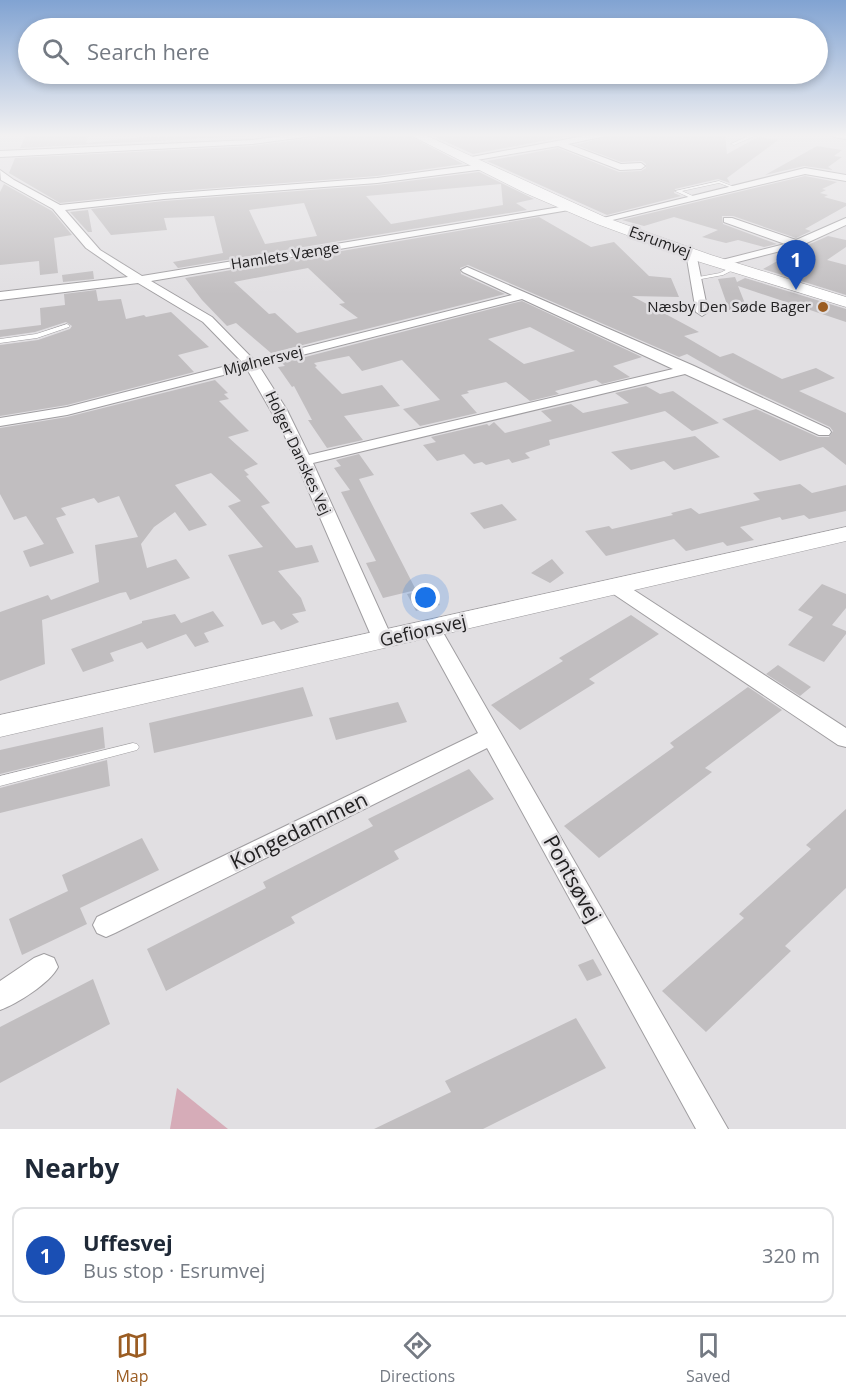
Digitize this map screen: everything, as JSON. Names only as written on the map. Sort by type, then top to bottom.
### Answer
[{"type":"street","name":"Holger Danskes Vej","points":[[23,188],[59,208],[87,244],[109,261],[194,310],[213,324],[252,364],[272,395],[304,461],[383,640]]},
{"type":"street","points":[[59,208],[107,201],[293,188]]},
{"type":"street","name":"Esrumvej","points":[[527,188],[600,220],[691,253],[846,302]]},
{"type":"street","points":[[600,220],[735,188]]},
{"type":"street","name":"Hamlets Vænge","points":[[0,296],[142,279],[569,207]]},
{"type":"street","points":[[729,220],[796,244]]},
{"type":"street","points":[[728,265],[796,244],[831,230],[846,221]]},
{"type":"street","points":[[831,230],[846,234]]},
{"type":"street","points":[[691,253],[702,312]]},
{"type":"street","points":[[467,270],[824,432]]},
{"type":"street","name":"Mjølnersvej","points":[[0,422],[67,411],[524,295]]},
{"type":"street","points":[[304,461],[689,369]]},
{"type":"street","name":"Gefionsvej","points":[[0,726],[846,534]]},
{"type":"street","points":[[616,587],[846,739]]},
{"type":"street","name":"Pontsøvej","points":[[431,629],[713,1129]]},
{"type":"street","name":"Kongedammen","points":[[106,925],[492,736]]},
{"type":"street","points":[[0,997],[44,967]]},
{"type":"lane","points":[[692,188],[677,191],[693,198]]},
{"type":"lane","points":[[696,278],[721,274],[728,265]]},
{"type":"lane","points":[[0,341],[37,336],[67,326]]},
{"type":"lane","points":[[0,781],[133,747]]},
{"type":"shaded area","points":[[177,1088],[228,1129],[170,1129]]},
{"type":"building","points":[[2,188],[11,188],[52,211],[72,235],[54,238],[58,273],[40,275],[39,261],[0,265],[0,192]]},
{"type":"building","points":[[34,188],[221,188],[164,192],[60,203]]},
{"type":"building","points":[[341,188],[460,188],[366,196],[391,224],[503,205],[501,188],[511,188],[534,199],[516,203],[527,210],[178,268],[173,262],[223,253],[214,216],[164,218],[167,230],[111,235],[91,209]],"holes":[[[304,203],[317,236],[265,244],[249,210]]]},
{"type":"building","points":[[546,188],[681,188],[675,189],[674,193],[681,196],[607,215]]},
{"type":"building","points":[[756,188],[825,188],[822,189],[826,190],[820,193],[828,195],[824,197],[846,203],[846,206],[805,229],[811,231],[796,238],[733,216],[722,216],[723,224],[777,244],[764,247],[738,240],[726,243],[702,237],[718,230],[674,217],[644,226],[622,220]]},
{"type":"building","points":[[88,210],[92,232],[88,232],[70,212]]},
{"type":"building","points":[[539,217],[591,247],[614,242],[649,276],[671,278],[679,297],[632,296],[699,332],[684,336],[720,357],[733,353],[782,379],[816,368],[835,378],[799,391],[846,413],[846,465],[823,447],[780,461],[722,419],[756,409],[818,437],[829,437],[833,431],[830,427],[743,386],[687,354],[679,357],[468,265],[460,268],[461,274],[505,294],[271,353],[236,323],[227,326],[185,278]],"holes":[[[308,268],[345,303],[339,304],[358,318],[297,333],[275,313],[269,314],[234,282]]]},
{"type":"building","points":[[828,236],[846,240],[846,247],[827,260],[846,265],[846,295],[763,269],[790,254],[784,253]]},
{"type":"building","points":[[93,271],[94,279],[63,282],[62,275]]},
{"type":"building","points":[[735,277],[737,282],[745,278],[846,309],[846,322],[738,286],[748,311],[729,310],[718,279]]},
{"type":"building","points":[[96,290],[98,301],[121,299],[126,319],[171,312],[209,347],[178,355],[194,372],[67,405],[0,416],[0,345],[38,340],[70,329],[72,326],[66,322],[35,332],[0,337],[0,330],[41,325],[40,308],[65,305],[64,294]]},
{"type":"building","points":[[522,301],[642,357],[613,366],[630,377],[602,384],[596,380],[555,391],[559,394],[530,401],[506,382],[467,391],[469,393],[461,395],[477,413],[420,426],[403,409],[440,400],[402,360],[362,371],[349,356],[314,363],[317,366],[315,367],[342,394],[382,385],[400,406],[344,416],[363,440],[327,448],[308,420],[312,420],[294,386],[292,387],[278,367],[285,366],[282,363]],"holes":[[[530,327],[575,351],[524,364],[488,339]]]},
{"type":"building","points":[[215,380],[228,393],[224,394],[229,399],[219,401],[249,431],[228,437],[258,464],[244,470],[249,475],[246,476],[270,503],[261,506],[296,548],[312,545],[319,562],[278,571],[301,598],[306,611],[292,614],[299,622],[281,630],[274,621],[262,625],[228,555],[263,547],[228,506],[241,501],[211,473],[175,485],[207,525],[189,531],[175,512],[154,527],[141,544],[147,568],[176,559],[190,578],[130,600],[126,592],[120,593],[42,620],[45,664],[0,681],[0,612],[48,595],[51,600],[99,582],[95,545],[138,537],[119,496],[98,503],[94,498],[61,508],[66,515],[56,518],[74,553],[30,567],[23,551],[44,544],[26,516],[14,520],[0,494],[0,428],[67,417]]},
{"type":"building","points":[[646,386],[660,394],[673,391],[719,423],[692,431],[665,411],[549,440],[550,445],[525,453],[530,458],[512,463],[509,459],[486,465],[482,462],[474,464],[464,454],[437,461],[423,445],[436,442],[431,437],[487,424],[489,426],[494,422],[505,433],[552,421],[541,411],[571,404],[583,413],[629,403],[615,393]]},
{"type":"building","points":[[695,436],[720,457],[674,470],[664,461],[631,470],[611,452]]},
{"type":"building","points":[[359,454],[374,475],[359,479],[416,590],[383,598],[366,563],[376,561],[341,492],[350,490],[334,468],[341,466],[336,460]]},
{"type":"building","points":[[800,484],[812,493],[846,485],[846,511],[809,519],[804,515],[782,520],[780,517],[740,527],[754,540],[727,546],[723,542],[686,551],[674,539],[606,556],[585,531],[609,526],[612,529],[673,515],[671,513],[691,508],[699,514],[760,500],[753,493]]},
{"type":"building","points":[[502,504],[517,520],[484,529],[470,513]]},
{"type":"building","points":[[552,559],[564,573],[550,583],[531,573]]},
{"type":"building","points":[[822,584],[846,594],[846,608],[832,625],[846,631],[846,634],[824,662],[788,645],[813,617],[798,610]]},
{"type":"building","points":[[430,589],[440,605],[416,611],[407,594]]},
{"type":"building","points":[[213,611],[224,626],[204,633],[209,642],[195,647],[186,634],[147,649],[142,642],[110,653],[114,661],[83,672],[71,649],[142,623],[142,621],[175,614],[181,623]]},
{"type":"building","points":[[631,615],[659,634],[589,679],[595,683],[520,730],[491,705],[563,661],[559,658]]},
{"type":"building","points":[[778,665],[811,687],[800,696],[766,674]]},
{"type":"building","points":[[303,687],[313,716],[154,753],[149,723]]},
{"type":"building","points":[[748,687],[782,710],[705,768],[712,772],[599,858],[564,826],[674,747],[670,743]]},
{"type":"building","points":[[398,702],[407,722],[336,740],[329,718]]},
{"type":"building","points":[[103,727],[105,748],[0,774],[0,750]]},
{"type":"building","points":[[107,760],[110,786],[0,813],[0,788]]},
{"type":"building","points":[[469,769],[494,799],[394,851],[399,859],[291,917],[295,923],[166,991],[147,949],[266,888],[263,882],[373,826],[368,819]]},
{"type":"building","points":[[846,809],[846,888],[785,946],[791,951],[706,1032],[662,991],[744,918],[739,914],[811,849],[806,845]]},
{"type":"building","points":[[142,838],[159,870],[80,908],[87,924],[22,955],[9,919],[68,891],[62,875]]},
{"type":"building","points":[[593,959],[602,975],[587,981],[578,965]]},
{"type":"building","points":[[93,979],[110,1024],[0,1083],[0,1027]]},
{"type":"building","points":[[576,1018],[606,1068],[483,1129],[374,1129],[451,1092],[445,1081]]},
{"type":"place","name":"Uffesvej","points":[[796,290]]},
{"type":"place","name":"Næsby Den Søde Bager","points":[[823,307]]}]
